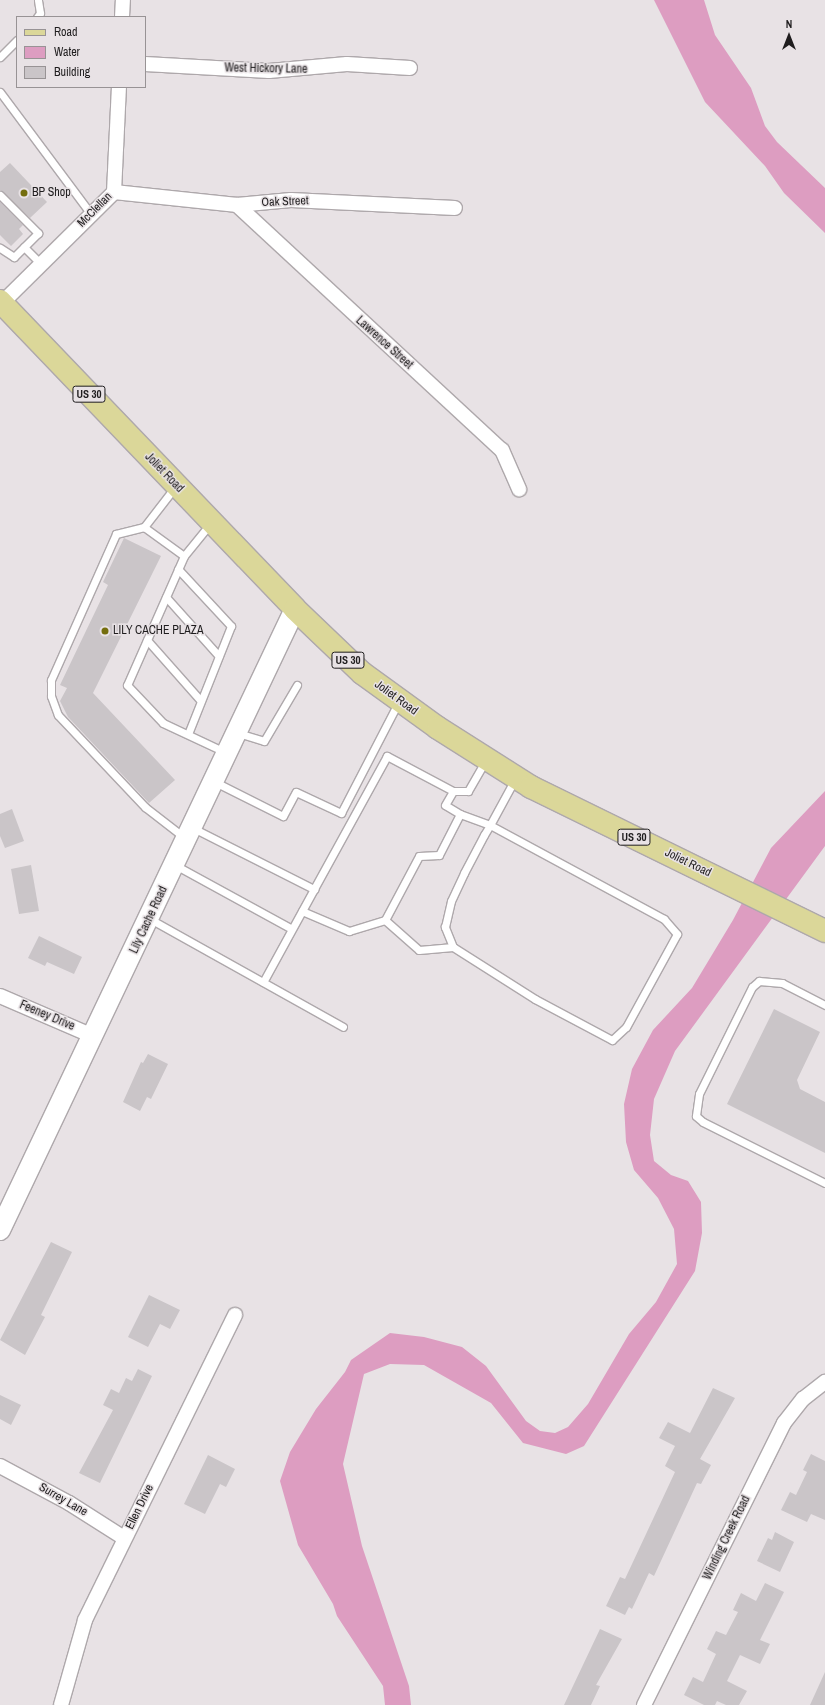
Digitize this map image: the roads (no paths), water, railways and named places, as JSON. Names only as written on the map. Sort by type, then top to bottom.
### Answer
[{"type":"main road","name":"Joliet Road","points":[[1,302],[295,610],[362,673],[399,700],[516,777],[817,927]]},
{"type":"street","points":[[122,16],[123,0]]},
{"type":"street","name":"West Hickory Lane","points":[[146,64],[269,71],[347,64],[410,68]]},
{"type":"street","name":"McClellan","points":[[1,302],[114,192],[119,88]]},
{"type":"street","name":"Oak Street","points":[[114,192],[236,205],[291,200],[455,208]]},
{"type":"street","name":"Lawrence Street","points":[[236,205],[502,450],[519,489]]},
{"type":"street","name":"Lily Cache Road","points":[[0,1228],[190,834],[295,610]]},
{"type":"street","name":"Feeney Drive","points":[[0,996],[93,1036]]},
{"type":"street","name":"Ellen Drive","points":[[61,1705],[85,1620],[235,1315]]},
{"type":"street","name":"Winding Creek Road","points":[[644,1705],[784,1423],[803,1399],[825,1382]]},
{"type":"street","name":"Surrey Lane","points":[[0,1466],[69,1503],[124,1538]]},
{"type":"lane","points":[[38,0],[40,13],[38,16]]},
{"type":"lane","points":[[0,57],[16,41]]},
{"type":"lane","points":[[0,92],[91,214]]},
{"type":"lane","points":[[0,195],[38,233],[14,257],[0,248]]},
{"type":"lane","points":[[24,247],[41,264]]},
{"type":"lane","points":[[176,485],[144,527],[116,534],[51,680],[51,696],[64,721],[145,807],[190,834],[314,889]]},
{"type":"lane","points":[[212,522],[184,556],[127,685],[163,723],[228,753]]},
{"type":"lane","points":[[144,527],[184,556]]},
{"type":"lane","points":[[178,569],[231,626],[188,734]]},
{"type":"lane","points":[[166,597],[219,656]]},
{"type":"lane","points":[[147,640],[201,701]]},
{"type":"lane","points":[[238,733],[264,741],[297,685]]},
{"type":"lane","points":[[214,782],[283,816],[296,792],[341,813],[399,700]]},
{"type":"lane","points":[[263,982],[290,928],[302,911],[387,756],[453,791],[468,791],[487,759]]},
{"type":"lane","points":[[453,791],[445,805],[460,814],[490,825],[664,920],[677,934],[626,1027],[612,1040],[535,999],[453,947],[445,927],[451,902],[490,825],[516,777]]},
{"type":"lane","points":[[302,911],[349,930],[385,920],[419,856],[439,855],[460,814]]},
{"type":"lane","points":[[175,865],[290,928]]},
{"type":"lane","points":[[149,918],[343,1027]]},
{"type":"lane","points":[[385,920],[419,950],[453,947]]},
{"type":"lane","points":[[825,1005],[782,983],[767,980],[759,981],[752,987],[699,1094],[696,1116],[703,1122],[825,1183]]},
{"type":"water","points":[[654,0],[704,0],[715,35],[751,88],[765,126],[777,142],[825,188],[825,233],[784,193],[765,166],[705,102]]},
{"type":"water","points":[[825,791],[825,846],[675,1051],[654,1099],[650,1135],[654,1161],[671,1175],[688,1181],[701,1202],[702,1233],[695,1271],[584,1446],[566,1454],[523,1443],[491,1403],[424,1365],[390,1364],[364,1374],[343,1464],[362,1546],[409,1686],[411,1705],[385,1705],[383,1686],[337,1616],[333,1604],[298,1545],[280,1481],[290,1452],[316,1409],[345,1372],[351,1360],[390,1333],[424,1337],[462,1347],[486,1366],[526,1421],[540,1431],[555,1433],[568,1427],[588,1404],[629,1334],[656,1302],[677,1264],[674,1229],[658,1198],[634,1170],[626,1142],[624,1104],[632,1069],[653,1030],[692,988],[733,920],[771,848]]},
{"type":"place","name":"BP Shop","points":[[24,193]]},
{"type":"place","name":"LILY CACHE PLAZA","points":[[105,631]]}]
